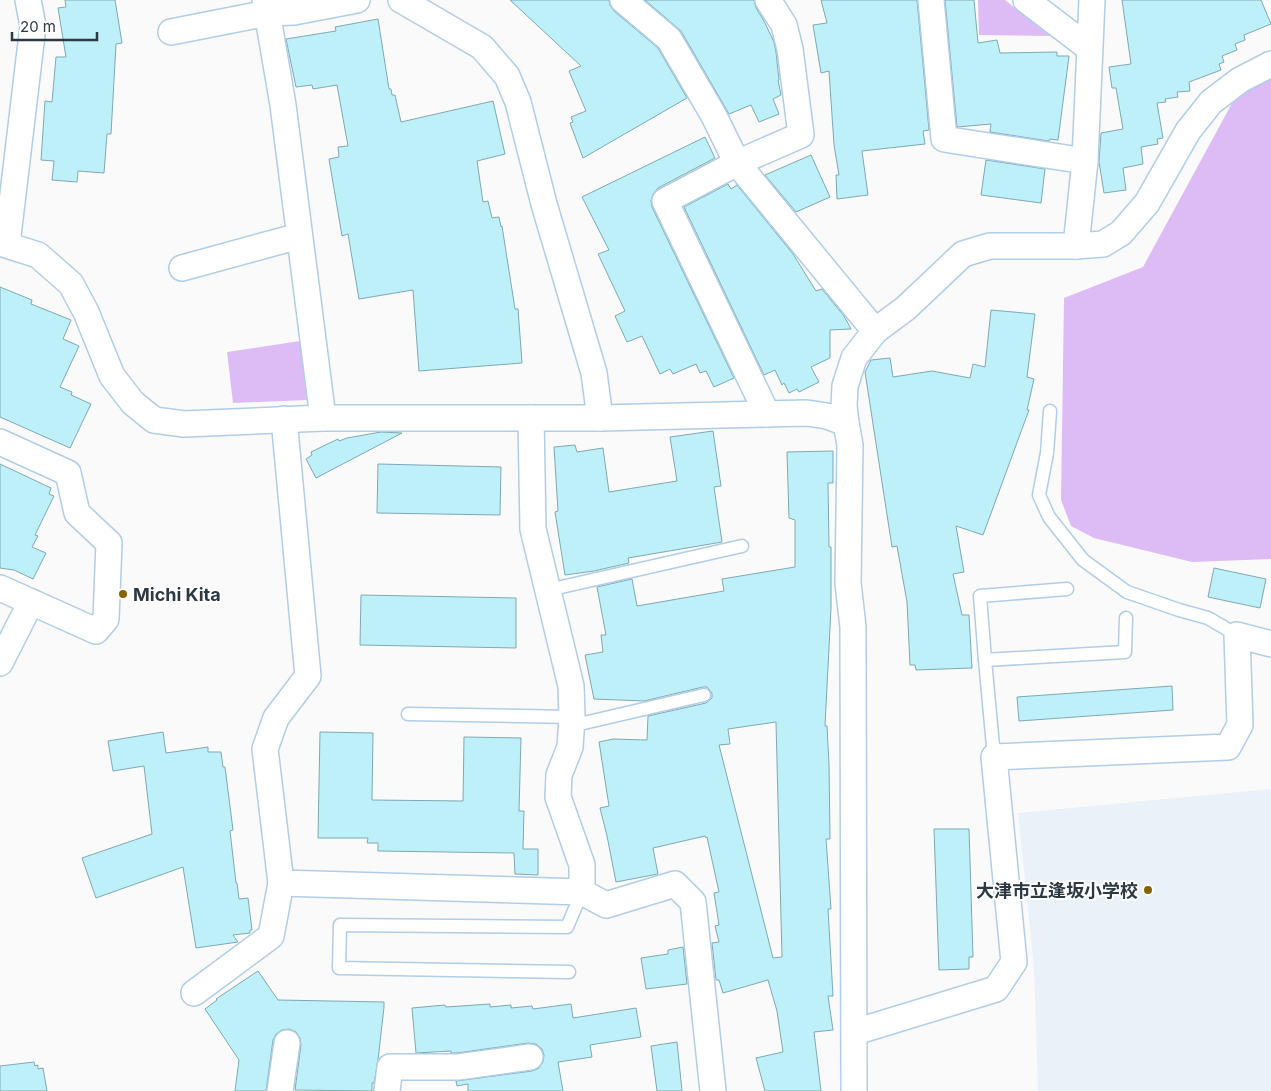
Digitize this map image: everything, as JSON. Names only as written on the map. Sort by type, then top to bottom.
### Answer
[{"type":"street","points":[[28,0],[33,26],[4,244],[38,255],[71,284],[86,312],[112,376],[133,403],[154,420],[184,424],[323,418],[600,418],[807,413],[827,416],[846,423]]},
{"type":"street","points":[[171,32],[266,6],[294,12],[357,0]]},
{"type":"street","points":[[400,0],[482,47],[507,76],[518,102],[544,204],[594,372],[600,418]]},
{"type":"street","points":[[623,0],[668,39],[714,116],[738,163],[875,330]]},
{"type":"street","points":[[767,414],[664,201],[738,163],[801,135],[790,49],[784,26],[768,0]]},
{"type":"street","points":[[931,0],[944,139],[1086,161]]},
{"type":"street","points":[[1026,0],[1089,48]]},
{"type":"street","points":[[1076,246],[1086,161],[1092,0]]},
{"type":"street","points":[[266,6],[283,105],[323,418]]},
{"type":"street","points":[[854,1091],[853,627],[848,583],[850,444],[844,406],[845,386],[854,358],[875,330],[906,308],[963,254],[990,246],[1076,246],[1103,244],[1121,233],[1147,203],[1188,131],[1211,102],[1240,80],[1271,64]]},
{"type":"street","points":[[182,268],[299,236]]},
{"type":"street","points":[[531,418],[532,529],[571,686],[572,722],[570,747],[559,775],[558,797],[582,865],[582,892]]},
{"type":"street","points":[[194,993],[271,936],[281,884],[265,749],[276,718],[308,676],[284,419]]},
{"type":"street","points":[[0,442],[68,473],[77,513],[109,543],[106,619],[96,631],[0,588]]},
{"type":"street","points":[[0,664],[30,602]]},
{"type":"street","points":[[855,1032],[996,988],[1014,962],[994,757],[1228,747],[1240,725],[1238,635],[1271,644]]},
{"type":"street","points":[[281,884],[582,892],[606,905],[676,884],[694,902],[713,1091]]},
{"type":"street","points":[[280,1091],[287,1043]]},
{"type":"street","points":[[387,1091],[390,1066],[458,1067],[530,1057]]},
{"type":"lane","points":[[1050,410],[1049,438],[1039,495],[1049,516],[1082,560],[1127,592],[1208,618],[1238,635]]},
{"type":"lane","points":[[548,590],[742,546]]},
{"type":"lane","points":[[994,757],[980,596],[1067,589]]},
{"type":"lane","points":[[985,660],[1125,652],[1126,618]]},
{"type":"lane","points":[[408,714],[572,722],[704,695]]},
{"type":"lane","points":[[569,972],[339,968],[340,925],[567,926],[582,892]]},
{"type":"shaded area","points":[[978,0],[1005,0],[1050,36],[979,35]]},
{"type":"shaded area","points":[[1271,78],[1271,559],[1192,562],[1094,538],[1071,526],[1061,500],[1064,298],[1143,267],[1237,94]]},
{"type":"shaded area","points":[[300,341],[307,400],[233,403],[227,352]]},
{"type":"shaded area","name":"大津市立逢坂小学校","points":[[1271,789],[1271,1091],[1038,1091],[1034,967],[1018,813]]},
{"type":"building","points":[[65,0],[115,0],[122,43],[116,44],[111,134],[107,134],[104,173],[78,171],[77,182],[52,180],[54,161],[41,160],[45,101],[52,102],[56,57],[66,57],[58,8],[66,7]]},
{"type":"building","points":[[510,0],[609,0],[614,11],[658,48],[687,98],[583,158],[570,123],[573,122],[571,117],[586,111],[569,71],[581,66]]},
{"type":"building","points":[[645,0],[754,0],[756,8],[774,42],[781,95],[773,99],[779,114],[759,122],[751,105],[729,114],[681,31]]},
{"type":"building","points":[[821,0],[917,0],[929,130],[923,131],[925,144],[862,151],[868,195],[837,199],[836,175],[839,175],[834,145],[829,71],[821,73],[813,25],[827,23]]},
{"type":"building","points":[[945,0],[974,0],[978,43],[997,40],[1000,53],[1057,52],[1057,56],[1069,56],[1058,140],[1050,139],[1049,141],[990,132],[991,124],[957,127]]},
{"type":"building","points":[[1122,0],[1261,0],[1271,24],[1244,35],[1245,40],[1235,44],[1237,50],[1222,56],[1224,62],[1219,64],[1221,70],[1189,82],[1190,91],[1177,92],[1178,97],[1165,99],[1166,102],[1157,103],[1163,138],[1157,139],[1158,144],[1141,147],[1143,164],[1123,168],[1126,190],[1104,193],[1099,162],[1101,133],[1123,129],[1116,88],[1112,88],[1109,67],[1131,64]]},
{"type":"building","points":[[378,19],[389,89],[391,89],[392,95],[395,95],[401,122],[493,101],[505,154],[477,161],[483,202],[488,201],[492,218],[499,217],[502,226],[515,309],[518,309],[522,363],[419,371],[413,290],[359,299],[348,234],[342,236],[329,159],[339,157],[338,147],[348,146],[337,85],[313,89],[312,85],[296,87],[286,39],[336,31],[335,27]]},
{"type":"building","points":[[705,137],[715,158],[658,188],[653,194],[651,201],[652,207],[734,378],[714,387],[706,371],[700,373],[696,364],[673,374],[670,369],[660,374],[642,336],[627,342],[615,316],[625,311],[598,254],[609,250],[582,197]]},
{"type":"building","points":[[811,155],[830,197],[796,212],[765,175]]},
{"type":"building","points":[[986,160],[1045,169],[1041,203],[981,195]]},
{"type":"building","points":[[728,184],[731,189],[737,185],[793,254],[816,291],[822,289],[844,316],[851,329],[830,330],[830,358],[811,367],[819,382],[799,392],[797,389],[789,393],[784,383],[782,385],[775,370],[764,375],[684,207]]},
{"type":"building","points":[[0,287],[32,300],[31,304],[71,320],[63,339],[79,346],[60,387],[72,392],[71,395],[91,404],[70,448],[0,417]]},
{"type":"building","points":[[991,310],[1035,314],[1027,377],[1034,379],[1027,410],[1029,410],[983,535],[956,526],[964,572],[953,574],[962,615],[969,615],[972,668],[916,670],[915,665],[910,665],[907,602],[897,546],[892,547],[865,372],[871,360],[890,358],[893,377],[932,371],[970,378],[973,364],[985,367]]},
{"type":"building","points":[[713,431],[721,486],[714,487],[722,542],[628,558],[629,563],[565,575],[555,512],[558,511],[554,447],[575,445],[577,452],[603,448],[609,492],[677,481],[670,437]]},
{"type":"building","points":[[381,432],[402,433],[316,478],[306,459],[312,455],[311,452],[338,439],[339,441]]},
{"type":"building","points":[[833,451],[833,483],[828,483],[831,608],[825,726],[827,726],[829,764],[830,839],[826,839],[831,909],[828,909],[833,996],[828,996],[833,1030],[814,1032],[821,1091],[765,1091],[756,1058],[783,1052],[777,1011],[768,980],[723,993],[719,980],[716,980],[712,943],[719,942],[715,926],[719,925],[714,893],[719,892],[707,837],[653,848],[658,874],[616,882],[600,808],[609,806],[599,742],[613,739],[647,740],[648,716],[706,703],[712,698],[712,693],[707,687],[703,687],[644,701],[594,699],[585,655],[603,652],[601,635],[606,635],[597,587],[632,579],[637,606],[724,591],[722,579],[795,567],[795,520],[789,518],[787,452]],"holes":[[[776,722],[782,957],[773,958],[719,745],[730,744],[728,729]]]},
{"type":"building","points":[[0,464],[51,488],[49,494],[54,496],[35,535],[38,536],[32,547],[46,553],[33,579],[14,570],[0,568]]},
{"type":"building","points":[[378,464],[501,467],[500,515],[377,513]]},
{"type":"building","points":[[1214,568],[1266,579],[1260,608],[1208,597]]},
{"type":"building","points":[[361,595],[516,598],[516,648],[360,645]]},
{"type":"building","points":[[1172,686],[1173,710],[1019,721],[1017,697]]},
{"type":"building","points":[[163,732],[166,753],[208,747],[208,752],[221,752],[223,767],[225,767],[233,830],[230,831],[236,883],[239,899],[248,898],[252,930],[250,930],[250,933],[233,935],[238,942],[196,948],[183,867],[96,898],[82,858],[152,834],[144,766],[113,771],[108,741]]},
{"type":"building","points":[[320,732],[373,733],[372,800],[463,801],[464,737],[521,738],[519,811],[524,811],[523,849],[538,849],[538,875],[515,874],[514,853],[378,851],[378,843],[367,843],[368,838],[318,838]]},
{"type":"building","points":[[934,829],[969,829],[973,957],[969,957],[969,969],[939,970]]},
{"type":"building","points":[[683,947],[687,984],[646,989],[641,958],[668,954],[668,950]]},
{"type":"building","points":[[258,971],[278,1000],[384,1002],[378,1060],[374,1083],[372,1083],[372,1091],[295,1090],[301,1045],[300,1038],[296,1032],[289,1029],[282,1030],[276,1034],[273,1040],[266,1091],[235,1091],[239,1060],[205,1009],[216,999]]},
{"type":"building","points":[[490,1004],[490,1007],[511,1005],[511,1008],[532,1006],[533,1009],[571,1004],[573,1018],[636,1008],[641,1037],[590,1045],[592,1057],[558,1062],[563,1091],[468,1091],[468,1084],[457,1086],[456,1081],[538,1069],[543,1062],[544,1055],[542,1049],[536,1044],[528,1043],[457,1053],[451,1053],[451,1051],[416,1053],[412,1008]]},
{"type":"building","points":[[677,1042],[682,1091],[657,1091],[651,1046]]},
{"type":"building","points":[[34,1062],[35,1066],[38,1065],[38,1069],[43,1068],[47,1091],[0,1091],[0,1066]]},
{"type":"place","name":"Michi Kita","points":[[123,594]]},
{"type":"place","name":"大津市立逢坂小学校","points":[[1148,890]]}]
